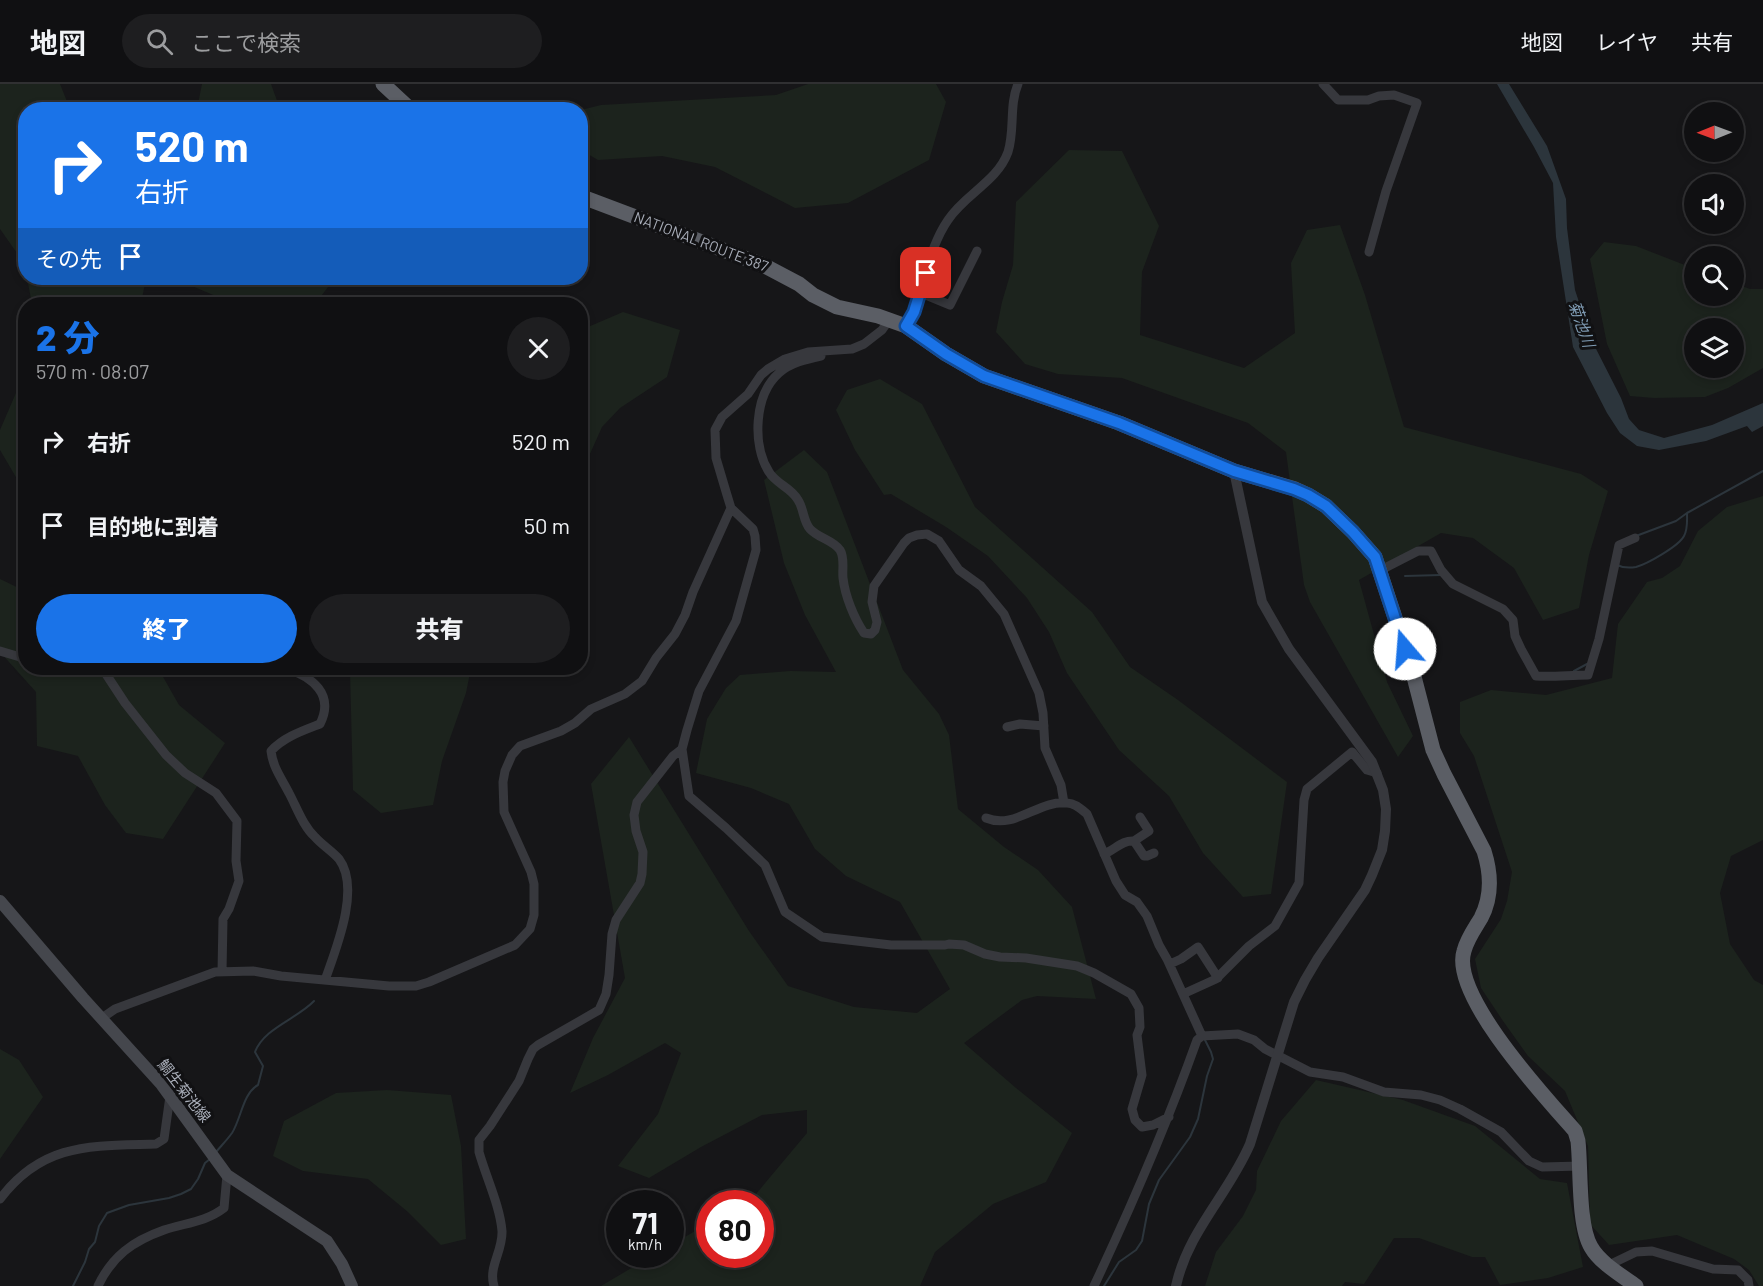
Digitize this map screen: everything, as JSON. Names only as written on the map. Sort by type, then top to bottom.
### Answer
[{"type":"highway","points":[[383,84],[402,102]]},
{"type":"highway","name":"NATIONAL ROUTE 387","points":[[588,199],[763,264],[837,307],[906,326],[946,354],[984,376],[1119,423],[1234,471],[1308,495],[1326,506],[1353,532],[1375,557],[1412,669],[1433,750],[1487,860],[1489,874],[1487,901],[1463,952],[1462,967],[1465,979],[1489,1023],[1514,1061],[1575,1131],[1581,1166],[1583,1222],[1586,1236],[1592,1249],[1636,1286]]},
{"type":"main road","name":"鯛生菊池線","points":[[0,901],[82,998],[161,1084],[228,1175],[327,1241],[342,1264],[352,1286]]},
{"type":"street","points":[[906,326],[921,293],[930,258],[948,219],[962,203],[985,185],[1007,153],[1018,84]]},
{"type":"street","points":[[1323,84],[1338,100],[1368,100],[1378,96],[1394,95],[1417,103],[1386,191],[1369,252]]},
{"type":"street","points":[[921,293],[950,305],[977,251]]},
{"type":"street","points":[[889,320],[882,330],[864,344],[852,349],[808,352],[768,369],[748,394],[722,417],[715,430],[716,458],[731,508],[753,529],[756,550],[736,621],[699,691],[682,749],[689,796],[765,865],[785,912],[822,937],[891,945],[964,945],[985,954],[1000,957],[1026,958],[1077,966],[1131,994],[1139,1008],[1140,1027],[1137,1035],[1142,1075],[1132,1109],[1135,1120],[1142,1126],[1153,1125],[1169,1117]]},
{"type":"street","points":[[824,352],[821,356],[789,366],[778,374],[767,389],[758,419],[758,443],[760,454],[770,474],[794,494],[811,530],[840,550],[843,557],[843,578],[859,625],[864,633],[871,634],[877,622],[872,602],[874,586],[909,538],[927,534],[939,541],[959,570],[981,586],[1004,614],[1039,693],[1045,748],[1061,785],[1064,803]]},
{"type":"street","points":[[1176,1286],[1186,1252],[1241,1166],[1257,1124],[1294,1002],[1305,980],[1365,890],[1382,850],[1385,831],[1386,809],[1383,790],[1372,762],[1289,649],[1262,602],[1234,471]]},
{"type":"street","points":[[102,1018],[115,1009],[215,972],[253,971],[281,976],[389,986],[416,986],[515,945],[530,929],[534,915],[534,884],[531,872],[504,812],[503,782],[512,755],[520,746],[561,731],[575,723],[591,709],[625,694],[642,681],[686,615],[693,592],[731,508]]},
{"type":"street","points":[[1379,571],[1418,550],[1431,551],[1441,570],[1453,584],[1503,609],[1513,620],[1518,642],[1536,676],[1588,675],[1599,639],[1620,545],[1635,538]]},
{"type":"street","points":[[0,651],[18,656]]},
{"type":"street","points":[[106,675],[124,703],[166,755],[185,773],[216,793],[237,821],[236,861],[239,881],[223,919],[222,972]]},
{"type":"street","points":[[302,675],[315,682],[320,689],[324,701],[324,716],[320,724],[291,736],[271,751],[274,767],[306,826],[313,836],[339,860],[346,877],[346,913],[325,980]]},
{"type":"street","points":[[1007,727],[1020,724],[1044,726]]},
{"type":"street","points":[[494,1286],[492,1270],[502,1243],[502,1228],[479,1152],[479,1140],[519,1081],[533,1049],[598,1010],[606,994],[612,934],[616,920],[640,883],[642,874],[643,852],[636,831],[634,815],[637,802],[673,756],[682,749]]},
{"type":"street","points":[[1183,994],[1218,978],[1249,946],[1275,926],[1299,883],[1304,800],[1307,789],[1352,752],[1367,770],[1377,773]]},
{"type":"street","points":[[986,818],[998,821],[1015,819],[1028,815],[1034,810],[1064,803],[1069,803],[1087,814],[1116,881],[1125,895],[1137,902],[1147,915],[1202,1036]]},
{"type":"street","points":[[1104,854],[1124,842],[1134,841],[1149,831],[1140,818]]},
{"type":"street","points":[[1134,841],[1144,856],[1154,853]]},
{"type":"street","points":[[1170,964],[1198,947],[1218,978]]},
{"type":"street","points":[[1094,1286],[1124,1223],[1169,1117],[1197,1040],[1202,1036],[1238,1034],[1254,1040],[1265,1049],[1310,1072],[1342,1077],[1384,1092],[1421,1095],[1450,1104],[1501,1132],[1529,1161],[1542,1167],[1581,1166]]},
{"type":"street","points":[[0,1199],[25,1173],[48,1158],[69,1150],[94,1146],[156,1144],[164,1139],[170,1096]]},
{"type":"street","points":[[98,1286],[105,1270],[123,1251],[141,1240],[163,1231],[203,1220],[224,1208],[228,1175]]},
{"type":"street","points":[[1609,1265],[1636,1252],[1652,1251],[1713,1269],[1738,1270],[1748,1280],[1749,1286]]},
{"type":"shaded area","points":[[0,84],[60,84],[67,102],[18,102],[18,254],[0,229]]},
{"type":"shaded area","points":[[202,84],[271,84],[277,102],[198,102]]},
{"type":"shaded area","points":[[808,84],[936,84],[946,102],[929,160],[848,203],[795,208],[715,167],[662,156],[598,160],[588,154],[588,108],[601,105],[776,95]]},
{"type":"shaded area","points":[[1069,150],[1122,151],[1159,226],[1142,272],[1140,335],[1244,368],[1295,333],[1291,263],[1307,230],[1340,225],[1365,295],[1404,427],[1581,474],[1608,491],[1589,555],[1579,608],[1543,620],[1514,568],[1473,538],[1441,533],[1359,580],[1387,682],[1413,736],[1398,757],[1310,602],[1304,585],[1286,452],[1248,423],[1122,378],[1058,374],[1025,364],[996,332],[1013,265],[1016,202]]},
{"type":"shaded area","points":[[1604,242],[1636,246],[1684,265],[1684,306],[1744,306],[1744,287],[1763,289],[1763,368],[1728,388],[1705,397],[1630,396],[1607,344],[1590,259]]},
{"type":"shaded area","points":[[28,285],[145,285],[142,297],[31,297]]},
{"type":"shaded area","points":[[190,285],[330,285],[320,297],[218,297]]},
{"type":"shaded area","points":[[623,312],[680,330],[667,377],[620,408],[602,427],[588,458],[588,327]]},
{"type":"shaded area","points":[[880,379],[922,404],[975,507],[1092,612],[1130,667],[1287,782],[1271,894],[1243,897],[1203,853],[1169,796],[1119,750],[1067,673],[1049,632],[1027,598],[988,556],[946,527],[891,494],[884,495],[855,450],[836,410],[847,390]]},
{"type":"shaded area","points":[[18,388],[18,481],[0,450],[0,430]]},
{"type":"shaded area","points":[[804,450],[827,472],[903,670],[939,714],[949,735],[958,809],[1004,847],[1038,870],[1072,907],[1096,999],[1037,996],[1022,1000],[964,1043],[1072,1133],[1046,1182],[993,1204],[935,1252],[920,1286],[601,1286],[631,1268],[684,1268],[684,1237],[696,1231],[696,1268],[774,1268],[774,1190],[759,1190],[807,1133],[807,1110],[762,1115],[649,1178],[618,1166],[658,1114],[681,1053],[665,1043],[570,1093],[593,1038],[625,978],[591,784],[629,737],[749,931],[788,986],[854,1007],[917,1013],[950,989],[900,902],[846,876],[815,849],[789,804],[751,788],[696,773],[707,719],[726,688],[740,675],[790,671],[836,672],[805,615],[784,563],[764,480]]},
{"type":"shaded area","points":[[1763,496],[1763,840],[1731,856],[1720,893],[1730,944],[1754,980],[1763,985],[1763,1286],[1759,1286],[1749,1270],[1734,1259],[1677,1235],[1609,1245],[1590,1224],[1588,1146],[1565,1091],[1528,1056],[1481,988],[1475,959],[1501,919],[1512,872],[1474,756],[1460,733],[1460,702],[1491,690],[1546,695],[1612,678],[1618,624],[1647,582],[1662,578],[1680,566],[1698,531],[1727,507]]},
{"type":"shaded area","points":[[0,579],[18,588],[18,672],[0,652]]},
{"type":"shaded area","points":[[21,675],[162,675],[179,705],[225,743],[163,839],[126,833],[105,805],[78,756],[37,746],[36,692]]},
{"type":"shaded area","points":[[350,675],[470,675],[466,693],[442,761],[433,805],[381,813],[353,790]]},
{"type":"shaded area","points":[[0,1049],[19,1060],[43,1097],[0,1159]]},
{"type":"shaded area","points":[[1316,1080],[1403,1100],[1475,1126],[1540,1179],[1567,1183],[1583,1267],[1548,1278],[1500,1285],[1485,1257],[1472,1257],[1419,1238],[1394,1238],[1364,1284],[1345,1282],[1342,1286],[1205,1286],[1216,1252],[1243,1216],[1256,1190],[1257,1171],[1281,1121]]},
{"type":"shaded area","points":[[387,1090],[451,1095],[461,1146],[466,1239],[441,1245],[408,1212],[368,1179],[303,1171],[273,1156],[284,1121],[336,1093]]},
{"type":"water","name":"菊池川","points":[[1497,84],[1509,84],[1547,146],[1566,199],[1567,228],[1575,290],[1592,341],[1629,419],[1639,430],[1664,438],[1712,425],[1763,403],[1763,426],[1752,432],[1747,426],[1706,441],[1659,450],[1637,446],[1620,433],[1607,413],[1573,347],[1556,237],[1553,183]]},
{"type":"waterway","points":[[1636,536],[1676,521],[1763,471]]},
{"type":"waterway","points":[[1617,565],[1626,568],[1636,567],[1655,559],[1670,549],[1684,536],[1687,527],[1687,513]]},
{"type":"waterway","points":[[1405,576],[1441,575]]},
{"type":"waterway","points":[[1574,671],[1587,664]]},
{"type":"waterway","points":[[216,1152],[232,1133],[249,1094],[258,1085],[263,1066],[255,1052],[259,1044],[273,1030],[314,1001]]},
{"type":"waterway","points":[[1104,1286],[1119,1262],[1136,1250],[1142,1241],[1149,1204],[1159,1180],[1190,1137],[1198,1119],[1213,1059],[1205,1040]]},
{"type":"waterway","points":[[73,1286],[107,1213],[129,1205],[169,1198],[191,1189],[205,1163],[210,1159]]},
{"type":"route","points":[[926,273],[914,312],[906,326],[962,364],[984,376],[1119,423],[1234,471],[1294,489],[1326,506],[1375,557],[1405,649]]}]
